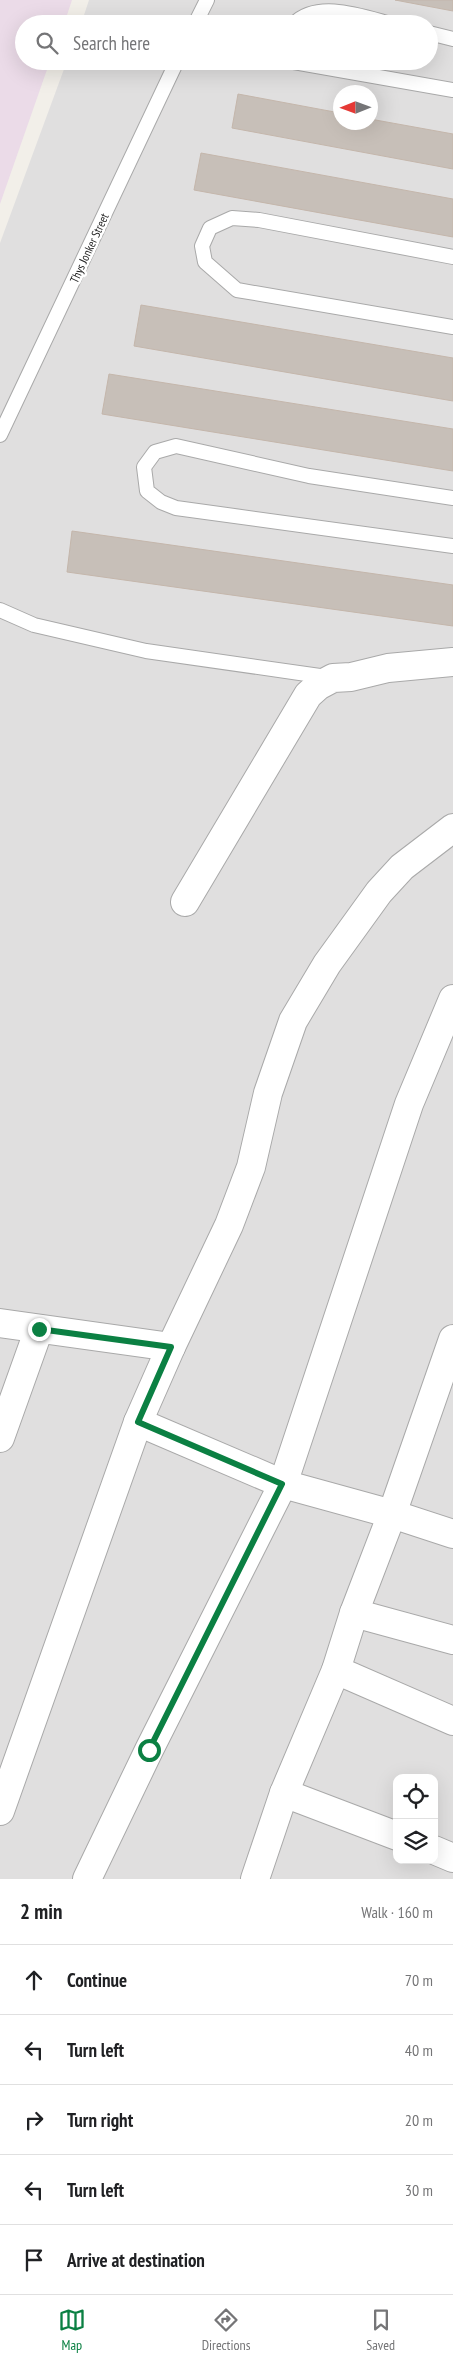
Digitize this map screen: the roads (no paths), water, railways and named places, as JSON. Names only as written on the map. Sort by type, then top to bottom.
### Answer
[{"type":"street","points":[[185,902],[308,695],[318,686],[333,678],[351,677],[388,668],[453,662]]},
{"type":"street","points":[[0,1811],[138,1422],[171,1347],[229,1226],[251,1167],[268,1093],[293,1021],[327,964],[379,892],[402,867],[453,828]]},
{"type":"street","points":[[87,1879],[153,1741],[282,1484],[409,1104],[453,999]]},
{"type":"street","points":[[0,1323],[171,1347]]},
{"type":"street","points":[[0,1438],[39,1329]]},
{"type":"street","points":[[255,1879],[284,1793],[336,1670],[354,1613],[392,1514],[453,1339]]},
{"type":"street","points":[[138,1422],[282,1484],[392,1514],[453,1534]]},
{"type":"street","points":[[354,1613],[453,1640]]},
{"type":"street","points":[[336,1670],[453,1722]]},
{"type":"street","points":[[284,1793],[393,1834]]},
{"type":"street","points":[[438,1852],[453,1858]]},
{"type":"lane","points":[[200,15],[207,0]]},
{"type":"lane","points":[[301,15],[326,7],[357,15]]},
{"type":"lane","points":[[438,35],[453,39]]},
{"type":"lane","name":"Thys Jonker Street","points":[[0,435],[174,70]]},
{"type":"lane","points":[[339,70],[453,90]]},
{"type":"lane","points":[[453,257],[259,220],[232,218],[210,228],[202,246],[205,262],[237,290],[453,327]]},
{"type":"lane","points":[[453,498],[309,476],[176,446],[155,452],[144,467],[147,492],[161,502],[176,508],[453,546]]},
{"type":"lane","points":[[0,610],[34,625],[146,651],[333,678]]}]
